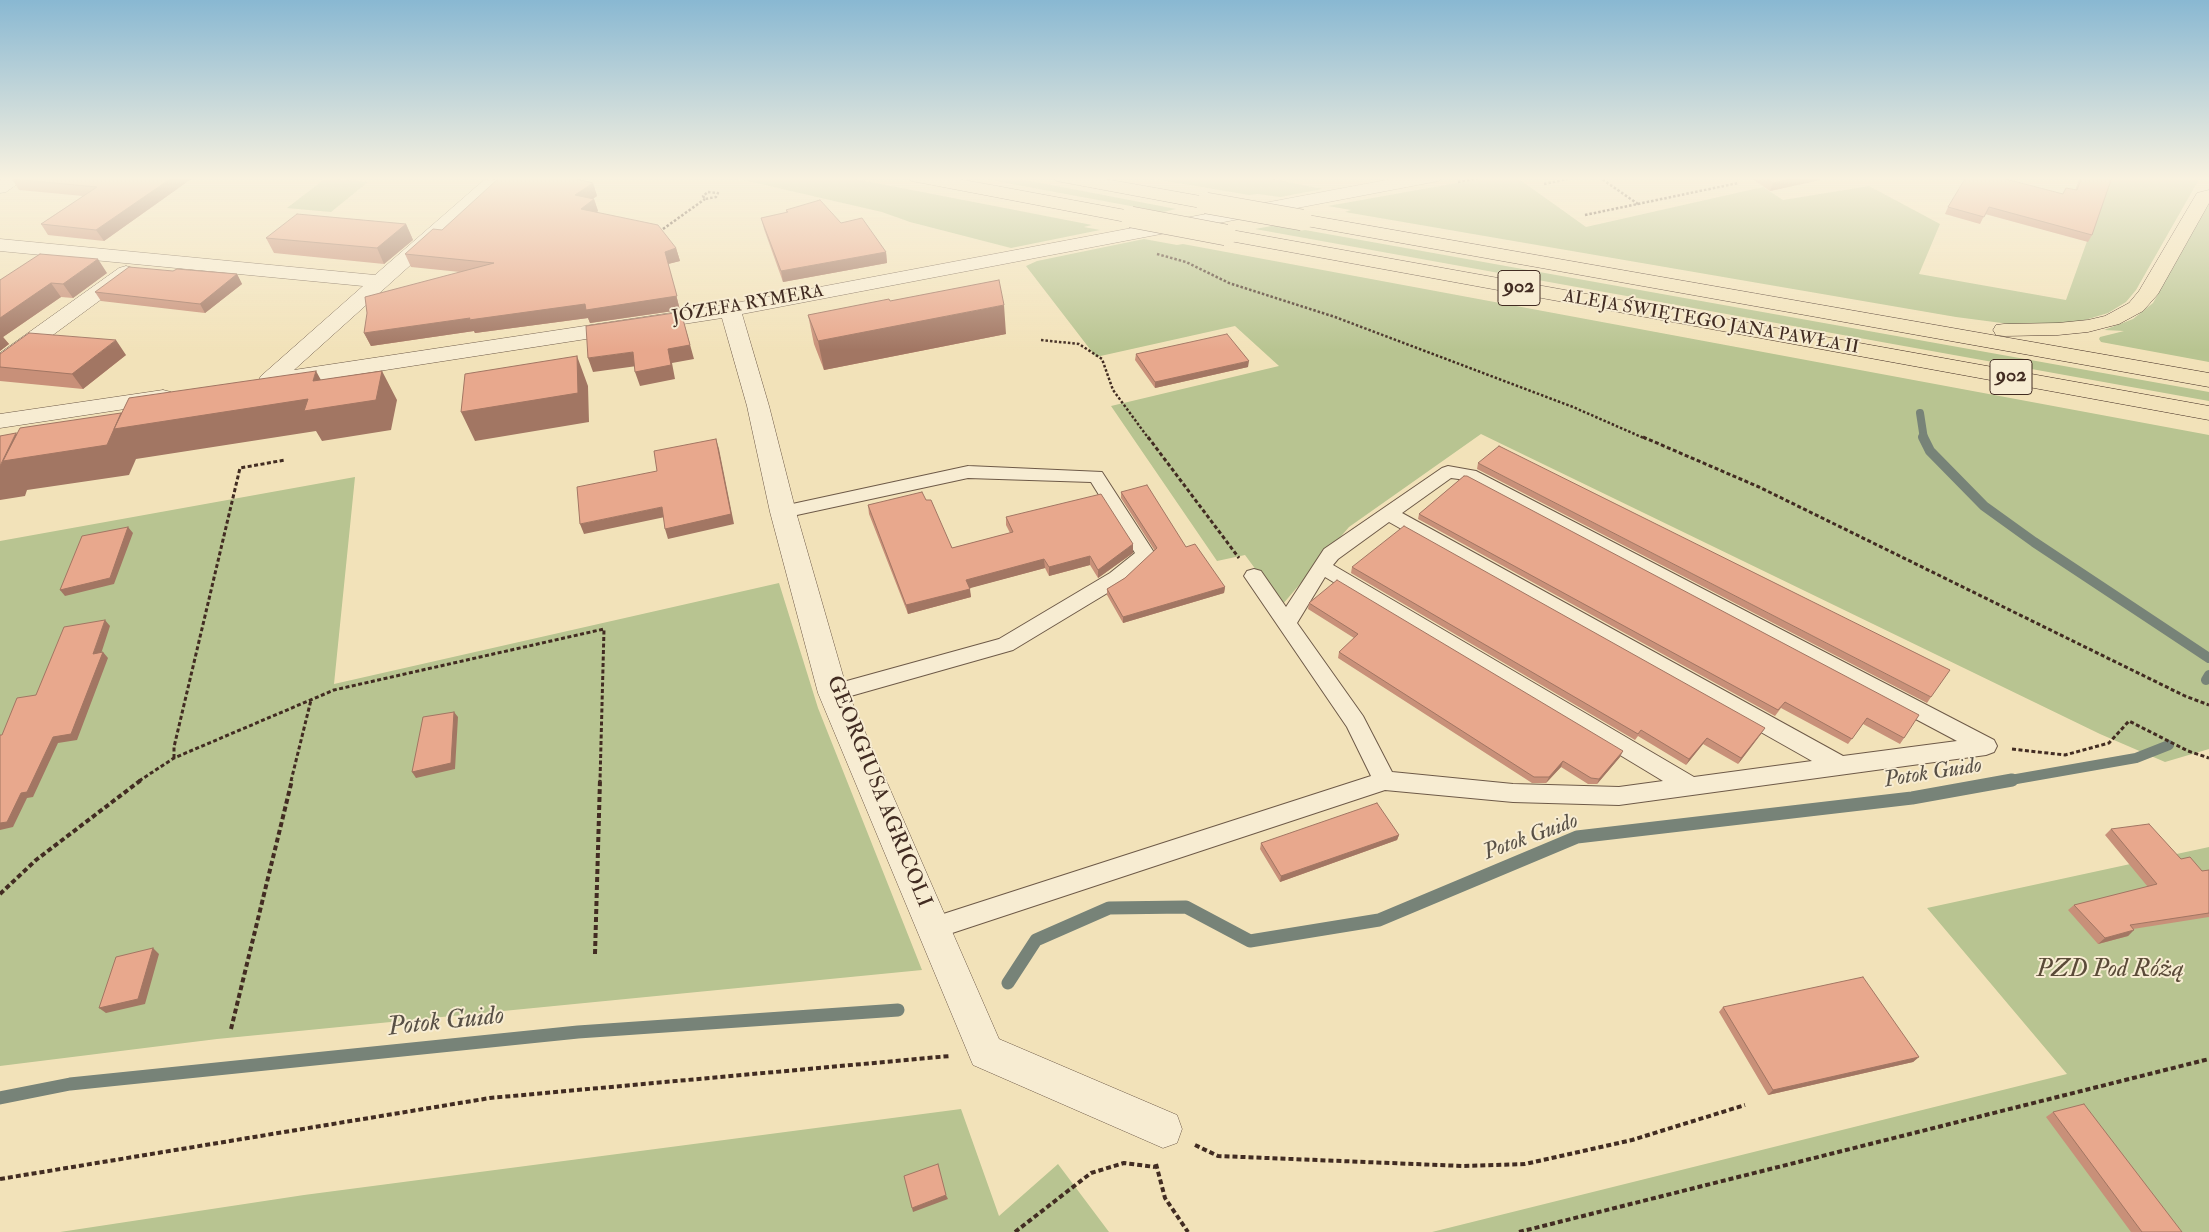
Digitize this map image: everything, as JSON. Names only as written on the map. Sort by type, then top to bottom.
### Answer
[{"type":"main road","name":"ALEJA ŚWIĘTEGO JANA PAWŁA II","points":[[1223,234],[2209,413]]},
{"type":"main road","name":"ALEJA ŚWIĘTEGO JANA PAWŁA II","points":[[1385,234],[2209,380]]},
{"type":"main road","points":[[1845,315],[1969,328],[2026,331],[2088,326],[2112,320],[2136,307],[2148,294],[2181,234]]},
{"type":"street","points":[[0,245],[380,282],[433,234]]},
{"type":"street","name":"JÓZEFA RYMERA","points":[[380,282],[260,382],[730,310],[1115,234]]},
{"type":"street","points":[[0,363],[143,259]]},
{"type":"street","name":"GEORGIUSA AGRICOLI","points":[[730,310],[758,406],[783,512],[834,693],[986,1052]]},
{"type":"street","points":[[0,421],[180,394]]},
{"type":"street","points":[[986,1052],[1163,1129]]},
{"type":"lane","points":[[783,512],[968,472],[1096,476],[1145,554],[1117,578],[1006,645],[834,693]]},
{"type":"lane","points":[[1287,623],[1331,554],[1448,472],[1470,475],[1986,746]]},
{"type":"lane","points":[[1389,514],[1841,766]]},
{"type":"lane","points":[[1322,567],[1691,786]]},
{"type":"lane","points":[[1254,576],[1356,722],[1385,781]]},
{"type":"lane","points":[[934,928],[1385,781],[1512,793],[1619,796],[1986,746]]},
{"type":"path","points":[[1152,253],[1186,262],[1229,283],[1335,317],[1581,411],[1759,487],[2185,696],[2209,705]]},
{"type":"path","points":[[1041,340],[1079,344],[1102,359],[1113,390],[1254,576]]},
{"type":"path","points":[[174,758],[174,747],[240,468],[285,460]]},
{"type":"path","points":[[0,894],[36,860],[117,797],[174,758],[334,690],[604,629],[595,954]]},
{"type":"path","points":[[231,1029],[310,700]]},
{"type":"path","points":[[1986,746],[2065,755],[2109,743],[2129,721],[2188,751],[2209,758]]},
{"type":"path","points":[[0,1179],[490,1098],[986,1052]]},
{"type":"path","points":[[1519,1232],[2209,1058]]},
{"type":"path","points":[[1188,1232],[1166,1198],[1155,1167],[1163,1129],[1218,1156],[1463,1166],[1525,1164],[1632,1140],[1745,1105]]},
{"type":"path","points":[[1015,1232],[1091,1173],[1124,1163],[1155,1167]]},
{"type":"green space","points":[[959,234],[1078,234],[1011,248]]},
{"type":"green space","points":[[1285,234],[1330,234],[2209,392],[2209,401]]},
{"type":"green space","points":[[1476,234],[1936,234],[1919,274],[2066,300],[2089,234],[2168,234],[2136,290],[2126,302],[2108,313],[2070,323],[2017,325],[1956,317]]},
{"type":"green space","points":[[2191,234],[2209,234],[2209,362],[2101,342],[2100,337],[2124,331],[2104,330],[2133,319],[2153,303]]},
{"type":"green space","points":[[1144,239],[1177,245],[1183,244],[2209,435],[2209,749],[2165,762],[2100,734],[1481,434],[1349,527],[1282,605],[1245,555],[1217,561],[1111,406],[1279,366],[1235,326],[1096,357],[1026,266],[1037,261]]},
{"type":"green space","points":[[355,477],[334,684],[779,583],[818,708],[922,970],[217,1039],[0,1066],[0,541]]},
{"type":"green space","name":"PZD Pod Różą","points":[[2209,847],[2209,1232],[1432,1232],[2067,1074],[1927,908]]},
{"type":"green space","points":[[961,1109],[999,1216],[1058,1164],[1109,1232],[60,1232],[304,1195]]},
{"type":"building","points":[[271,234],[393,234],[377,248],[266,238]]},
{"type":"building","points":[[427,234],[665,234],[676,248],[665,252],[677,296],[586,310],[585,304],[364,333],[367,313],[365,297],[494,263],[405,254]]},
{"type":"building","points":[[767,234],[874,234],[886,252],[781,271]]},
{"type":"building","points":[[40,254],[98,259],[63,284],[51,283],[0,318],[0,280]]},
{"type":"building","points":[[129,267],[237,274],[200,304],[95,292]]},
{"type":"building","points":[[999,280],[1004,305],[818,341],[808,315],[889,299],[890,301]]},
{"type":"building","points":[[681,312],[690,345],[668,349],[671,365],[635,372],[633,352],[588,358],[586,326]]},
{"type":"building","points":[[29,333],[116,340],[72,374],[0,367],[0,354]]},
{"type":"building","points":[[1227,334],[1249,361],[1155,382],[1136,354]]},
{"type":"building","points":[[577,356],[578,393],[461,412],[465,374]]},
{"type":"building","points":[[316,371],[313,381],[382,371],[376,400],[304,411],[308,399],[114,429],[129,398]]},
{"type":"building","points":[[121,413],[107,445],[3,461],[20,428]]},
{"type":"building","points":[[16,433],[0,466],[0,436]]},
{"type":"building","points":[[716,439],[731,514],[665,529],[662,507],[580,524],[577,487],[657,471],[654,451]]},
{"type":"building","points":[[1499,446],[1950,670],[1931,697],[1478,463]]},
{"type":"building","points":[[1464,476],[1919,715],[1904,738],[1867,718],[1852,739],[1785,702],[1778,710],[1419,514]]},
{"type":"building","points":[[1147,485],[1186,547],[1195,544],[1225,587],[1123,617],[1107,589],[1125,578],[1157,548],[1121,492]]},
{"type":"building","points":[[922,492],[926,500],[931,500],[952,548],[1013,532],[1006,517],[1101,494],[1133,544],[1098,570],[1090,556],[1049,567],[1044,559],[966,580],[970,589],[906,605],[868,505]]},
{"type":"building","points":[[1404,526],[1765,728],[1741,758],[1707,738],[1689,759],[1641,730],[1638,734],[1352,567]]},
{"type":"building","points":[[128,527],[110,578],[60,590],[82,536]]},
{"type":"building","points":[[1337,580],[1623,751],[1599,779],[1591,778],[1563,761],[1549,777],[1534,777],[1339,652],[1358,634],[1309,603]]},
{"type":"building","points":[[105,620],[93,654],[103,652],[71,734],[53,737],[27,792],[21,793],[7,822],[0,823],[0,735],[2,735],[17,698],[36,695],[64,627]]},
{"type":"building","points":[[454,712],[451,763],[412,772],[423,717]]},
{"type":"building","points":[[1377,803],[1399,835],[1281,876],[1261,843]]},
{"type":"building","points":[[2149,824],[2181,859],[2190,857],[2202,871],[2209,870],[2209,913],[2130,925],[2134,930],[2105,938],[2074,905],[2157,884],[2111,829]]},
{"type":"building","points":[[153,948],[138,999],[99,1008],[116,957]]},
{"type":"building","points":[[1863,977],[1919,1057],[1773,1090],[1723,1007]]},
{"type":"building","points":[[2084,1104],[2182,1232],[2142,1232],[2053,1112]]},
{"type":"building","points":[[938,1164],[946,1195],[912,1208],[904,1176]]},
{"type":"waterway","points":[[1920,413],[1924,439]]},
{"type":"waterway","points":[[1924,439],[1930,451],[1984,506],[2034,542],[2209,658]]},
{"type":"waterway","name":"Potok Guido","points":[[2206,680],[2209,675]]},
{"type":"waterway","name":"Potok Guido","points":[[2005,781],[2136,758],[2169,745]]},
{"type":"waterway","name":"Potok Guido","points":[[1008,983],[1036,940],[1109,908],[1186,907],[1250,941],[1379,920],[1577,837],[1912,798],[2012,780]]},
{"type":"waterway","name":"Potok Guido","points":[[0,1098],[70,1084],[578,1032],[898,1010]]}]
